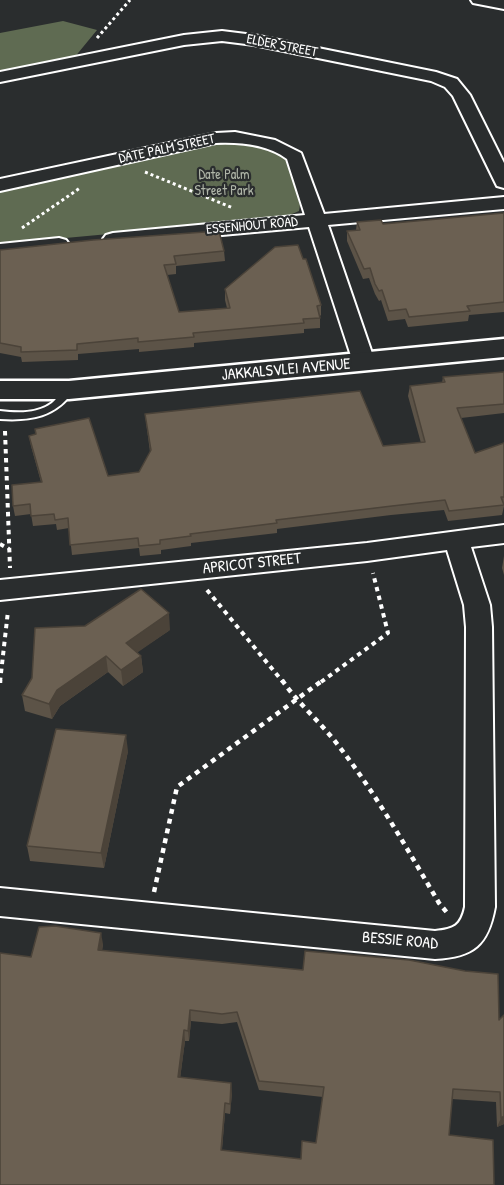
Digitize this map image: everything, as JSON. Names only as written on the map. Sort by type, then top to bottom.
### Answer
[{"type":"street","points":[[479,0],[504,4]]},
{"type":"street","name":"ELDER STREET","points":[[0,77],[200,37],[222,36],[254,40],[451,83],[461,95],[504,182]]},
{"type":"street","name":"DATE PALM STREET","points":[[0,185],[225,137],[279,146],[295,157],[364,362]]},
{"type":"street","name":"ESSENHOUT ROAD","points":[[96,241],[504,203]]},
{"type":"street","points":[[0,250],[73,243]]},
{"type":"street","name":"JAKKALSVLEI AVENUE","points":[[0,390],[69,390],[504,348]]},
{"type":"street","name":"APRICOT STREET","points":[[5,589],[367,552],[504,534]]},
{"type":"street","points":[[456,540],[477,605],[479,627],[480,907],[477,925],[469,938]]},
{"type":"street","name":"BESSIE ROAD","points":[[0,902],[435,945],[453,945],[469,938]]},
{"type":"lane","points":[[0,415],[34,416],[45,413],[54,408],[69,390]]},
{"type":"path","points":[[87,60],[80,52],[114,21],[130,0]]},
{"type":"path","points":[[124,158],[133,167],[272,224]]},
{"type":"path","points":[[19,230],[86,184]]},
{"type":"path","points":[[0,683],[9,549],[4,430]]},
{"type":"path","points":[[0,544],[9,549]]},
{"type":"path","points":[[149,917],[177,787],[388,633],[367,552]]},
{"type":"path","points":[[189,570],[193,582],[208,591],[296,700],[333,739],[388,816],[439,903],[469,938]]},
{"type":"green space","points":[[63,21],[97,30],[74,58],[0,73],[0,33]]},
{"type":"green space","name":"Date Palm Street Park","points":[[218,142],[255,145],[281,155],[286,160],[292,176],[300,205],[299,211],[283,218],[0,244],[0,191]]},
{"type":"building","points":[[504,213],[504,302],[467,306],[470,311],[409,317],[406,309],[389,311],[382,290],[379,291],[375,284],[370,268],[364,269],[347,231],[360,230],[357,222],[381,220],[383,224]]},
{"type":"building","points":[[219,231],[224,251],[174,256],[176,264],[164,265],[179,312],[230,308],[225,289],[275,247],[298,245],[303,259],[306,259],[321,305],[317,306],[320,318],[303,319],[304,323],[193,333],[194,337],[138,342],[138,338],[77,344],[77,350],[21,352],[21,347],[0,343],[0,250],[93,240]]},
{"type":"building","points":[[504,372],[504,404],[457,408],[475,453],[504,443],[504,497],[501,497],[504,505],[449,511],[445,500],[276,520],[277,523],[190,534],[191,536],[160,540],[160,544],[139,546],[138,538],[70,545],[68,518],[55,520],[54,514],[31,516],[30,504],[13,506],[12,485],[42,482],[29,436],[36,434],[35,429],[89,418],[108,476],[139,472],[151,450],[145,414],[360,391],[383,446],[425,442],[410,386],[445,382],[443,377]]},
{"type":"building","points":[[141,589],[169,613],[126,643],[141,656],[121,670],[106,656],[57,690],[49,704],[22,695],[32,678],[35,628],[85,626]]},
{"type":"building","points":[[56,729],[126,735],[101,853],[27,846]]},
{"type":"building","points":[[55,926],[101,933],[98,950],[303,970],[305,951],[409,960],[465,971],[498,974],[499,1020],[504,1015],[504,1116],[501,1118],[500,1092],[453,1089],[449,1135],[493,1140],[494,1185],[0,1185],[0,953],[31,957],[39,927]],"holes":[[[190,1010],[222,1014],[237,1012],[259,1081],[324,1087],[316,1143],[302,1141],[301,1159],[221,1150],[225,1103],[230,1104],[231,1083],[178,1077],[184,1030],[188,1031]]]}]
